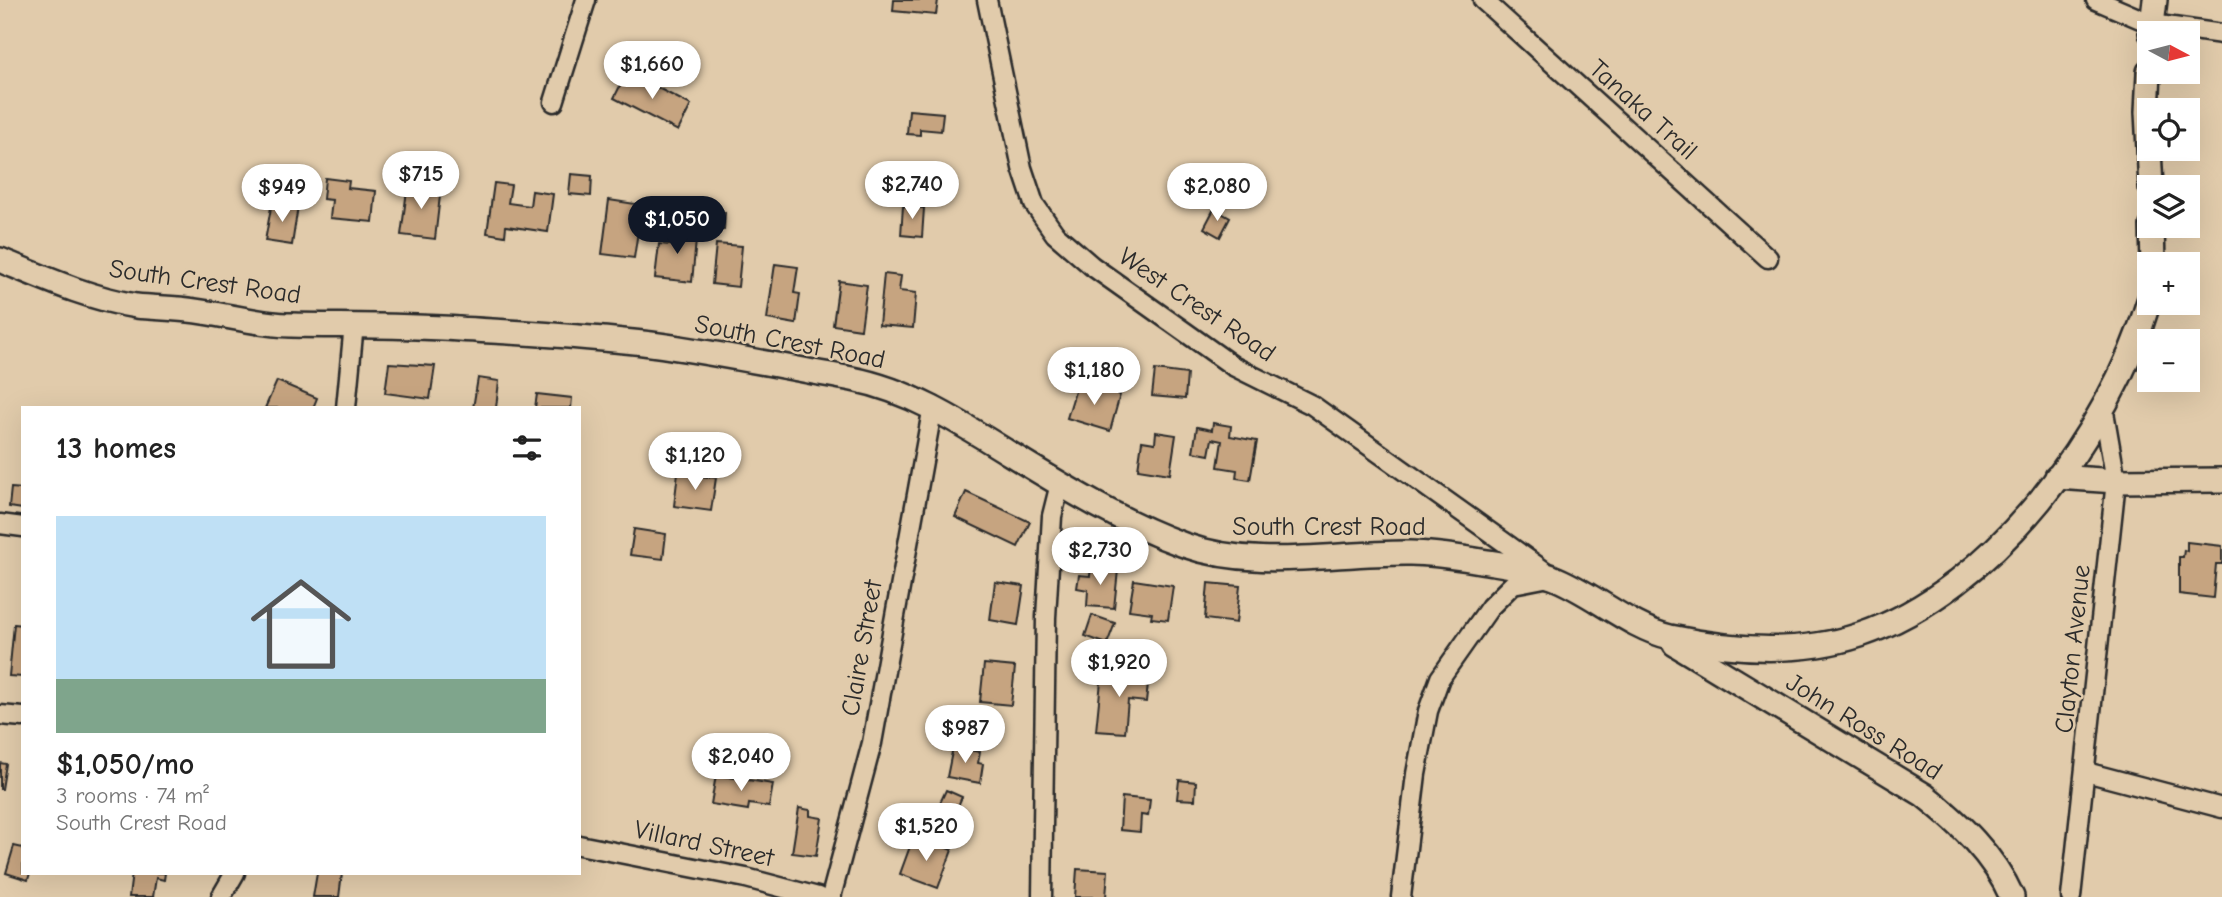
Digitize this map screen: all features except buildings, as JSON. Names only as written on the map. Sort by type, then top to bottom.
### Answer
[{"type":"street","points":[[554,102],[586,0]]},
{"type":"street","name":"West Crest Road","points":[[987,0],[1022,168],[1034,204],[1055,234],[1092,266],[1233,366],[1312,405],[1552,576]]},
{"type":"street","name":"Tanaka Trail","points":[[1483,0],[1768,258]]},
{"type":"street","points":[[2096,0],[2137,21]]},
{"type":"street","points":[[2153,21],[2155,0]]},
{"type":"street","points":[[2200,32],[2222,34]]},
{"type":"street","points":[[2148,84],[2150,175]]},
{"type":"street","name":"South Crest Road","points":[[0,260],[75,291],[134,305],[189,310],[285,325],[354,324],[644,343],[718,354],[869,383],[933,407],[1060,484],[1148,530],[1185,545],[1223,556],[1261,560],[1413,553],[1503,564],[1552,576],[1660,635],[1724,648],[1777,649],[1853,638],[1916,612],[1948,590],[2013,530],[2057,477],[2103,406],[2140,331],[2145,315]]},
{"type":"street","points":[[346,406],[354,324]]},
{"type":"street","name":"Clayton Avenue","points":[[2071,897],[2087,772],[2116,481],[2103,406]]},
{"type":"street","name":"Claire Street","points":[[831,897],[872,743],[933,407]]},
{"type":"street","points":[[2057,477],[2116,481],[2222,480]]},
{"type":"street","points":[[1042,897],[1046,617],[1052,516],[1060,484]]},
{"type":"street","points":[[0,524],[21,527]]},
{"type":"street","points":[[1401,897],[1416,774],[1428,711],[1440,678],[1490,607],[1513,584],[1552,576]]},
{"type":"street","name":"John Ross Road","points":[[1660,635],[1924,795],[1961,825],[1984,850],[2012,897]]},
{"type":"street","points":[[0,715],[21,718]]},
{"type":"street","points":[[2087,772],[2222,808]]},
{"type":"street","name":"Villard Street","points":[[581,845],[746,878],[818,897]]},
{"type":"street","points":[[221,897],[234,875]]}]
